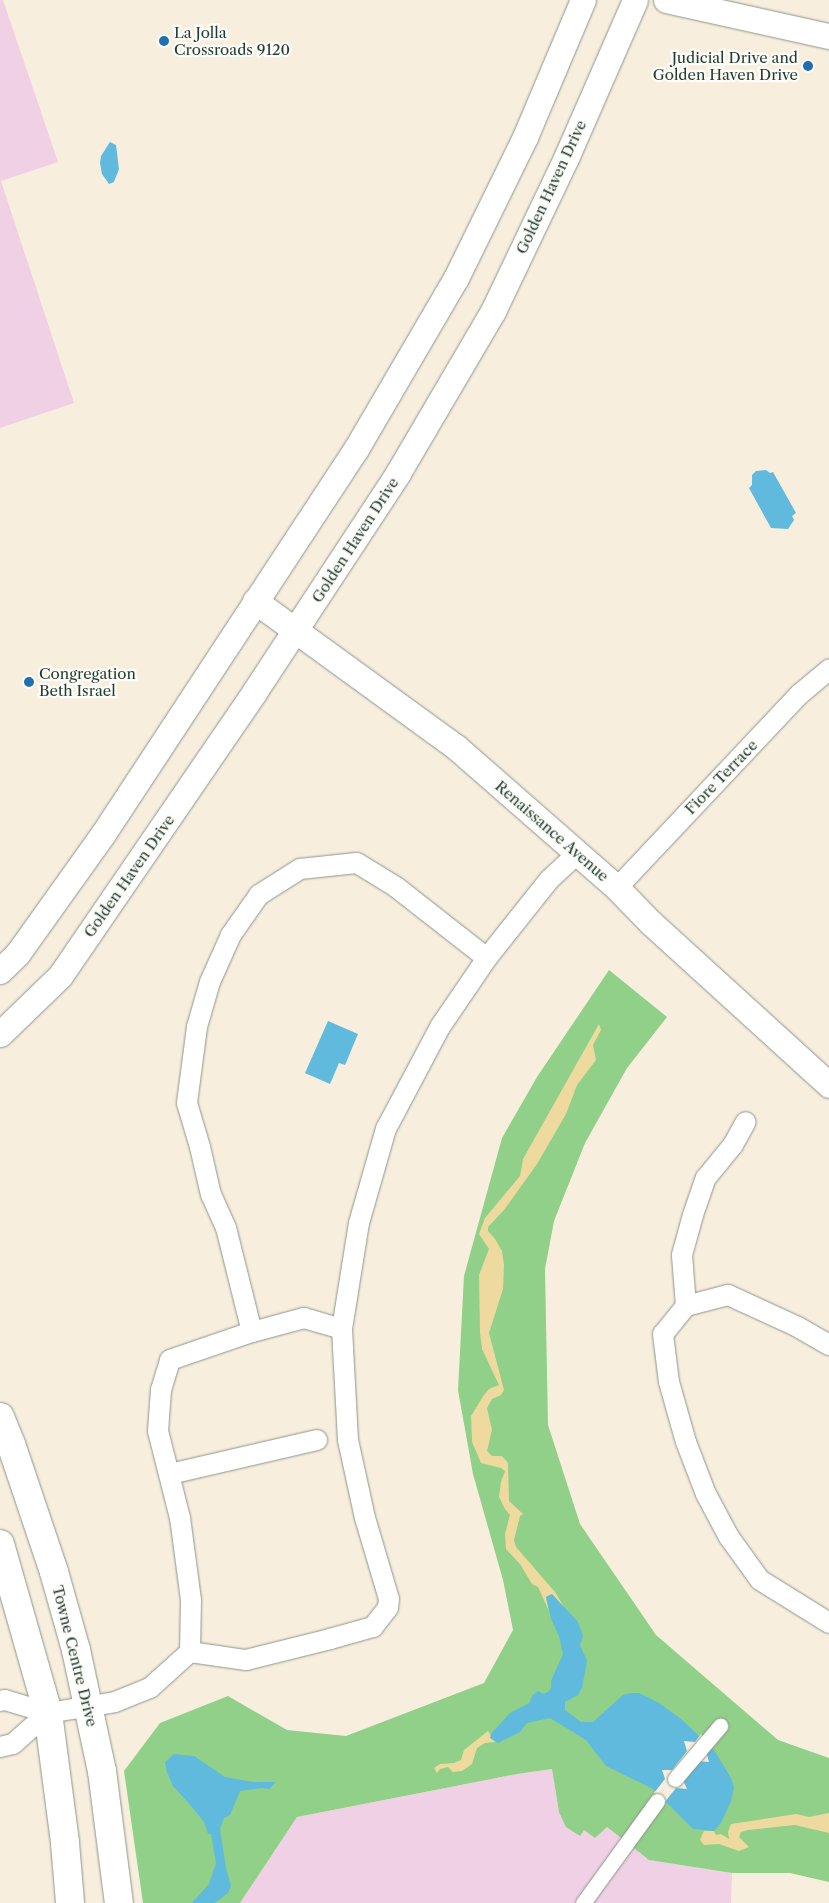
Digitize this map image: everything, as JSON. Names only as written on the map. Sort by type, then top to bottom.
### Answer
[{"type":"main road","name":"Towne Centre Drive","points":[[0,1417],[11,1444],[54,1572],[76,1650],[102,1771],[119,1903]]},
{"type":"main road","points":[[0,1544],[48,1713],[65,1843],[70,1903]]},
{"type":"street","points":[[0,971],[18,953],[103,834],[356,449],[451,288],[525,137],[584,0]]},
{"type":"street","name":"Golden Haven Drive","points":[[0,1034],[60,976],[143,858],[296,630],[398,473],[493,311],[566,158],[635,0]]},
{"type":"street","points":[[666,0],[829,36]]},
{"type":"street","name":"Renaissance Avenue","points":[[255,601],[456,747],[618,888],[651,923],[829,1085]]},
{"type":"street","name":"Fiore Terrace","points":[[618,888],[800,694],[829,670]]},
{"type":"street","points":[[190,1652],[246,1660],[330,1640],[373,1626],[388,1608],[389,1599],[365,1518],[348,1440],[342,1329],[359,1223],[386,1129],[440,1026],[487,958],[549,880],[577,854]]},
{"type":"street","points":[[252,1332],[226,1228],[211,1195],[187,1103],[197,1027],[210,982],[231,935],[259,895],[300,869],[357,864],[396,886],[487,958]]},
{"type":"street","points":[[686,1306],[682,1255],[693,1215],[706,1178],[733,1145],[746,1122]]},
{"type":"street","points":[[829,1345],[798,1327],[728,1295],[686,1306],[663,1334],[669,1382],[686,1442],[706,1494],[729,1537],[760,1580],[829,1623]]},
{"type":"street","points":[[0,1701],[5,1700],[48,1713],[115,1702],[150,1688],[190,1652],[191,1600],[180,1518],[158,1431],[161,1390],[170,1360],[252,1332],[304,1318],[342,1329]]},
{"type":"street","points":[[170,1474],[317,1440]]},
{"type":"street","points":[[0,1747],[13,1744],[48,1713]]},
{"type":"street","points":[[675,1779],[720,1726]]},
{"type":"street","points":[[583,1903],[657,1801]]},
{"type":"shaded area","points":[[0,0],[3,0],[58,162],[1,181],[74,403],[0,428]]},
{"type":"shaded area","points":[[552,1769],[559,1812],[579,1836],[584,1829],[607,1827],[649,1860],[732,1873],[731,1903],[240,1903],[297,1817],[517,1774]]},
{"type":"green space","points":[[609,970],[667,1017],[627,1068],[585,1143],[554,1221],[545,1269],[548,1425],[580,1524],[656,1635],[778,1740],[829,1758],[829,1882],[790,1873],[732,1873],[649,1860],[607,1827],[595,1838],[584,1830],[580,1836],[566,1827],[559,1812],[552,1769],[517,1774],[297,1817],[240,1903],[143,1903],[124,1771],[160,1723],[228,1696],[287,1730],[346,1736],[484,1683],[513,1630],[503,1580],[473,1474],[458,1390],[464,1276],[502,1138],[537,1077]]},
{"type":"sand","points":[[599,1024],[601,1030],[593,1045],[596,1060],[577,1085],[566,1114],[537,1164],[504,1210],[488,1227],[488,1231],[502,1251],[504,1265],[503,1289],[489,1333],[504,1390],[501,1395],[492,1399],[487,1408],[492,1430],[487,1451],[492,1456],[502,1456],[508,1463],[509,1501],[523,1514],[520,1516],[514,1540],[516,1547],[555,1592],[565,1609],[552,1594],[546,1597],[549,1611],[538,1587],[532,1584],[520,1564],[506,1549],[505,1534],[510,1515],[499,1497],[505,1471],[501,1468],[481,1463],[472,1442],[471,1416],[489,1389],[499,1385],[482,1349],[479,1275],[489,1249],[479,1234],[485,1218],[520,1176],[523,1159]]},
{"type":"sand","points":[[488,1731],[495,1742],[485,1743],[477,1748],[472,1764],[462,1771],[453,1772],[448,1767],[440,1769],[437,1773],[434,1768],[440,1764],[454,1763],[461,1760],[464,1750]]},
{"type":"sand","points":[[829,1813],[829,1833],[795,1825],[748,1830],[741,1832],[739,1837],[749,1847],[739,1851],[719,1844],[704,1845],[700,1840],[704,1831],[714,1831],[716,1835],[721,1834],[729,1839],[728,1832],[731,1824],[796,1814],[809,1817]]},
{"type":"water","points":[[110,142],[116,145],[119,169],[114,182],[109,184],[102,174],[100,163],[101,156]]},
{"type":"water","points":[[766,470],[770,473],[773,472],[796,513],[792,516],[794,520],[788,529],[771,528],[749,488],[752,485],[752,475],[756,471]]},
{"type":"water","points":[[328,1021],[358,1034],[345,1065],[339,1063],[330,1084],[305,1073]]},
{"type":"water","points":[[552,1594],[578,1622],[583,1636],[580,1645],[587,1661],[582,1688],[578,1695],[565,1702],[565,1710],[581,1722],[593,1722],[623,1695],[639,1693],[659,1703],[681,1719],[714,1750],[731,1778],[734,1788],[731,1801],[721,1823],[714,1831],[693,1829],[653,1789],[606,1766],[586,1740],[550,1718],[527,1723],[520,1732],[498,1743],[490,1738],[491,1734],[510,1713],[529,1703],[533,1695],[538,1691],[544,1694],[551,1687],[551,1681],[563,1654],[546,1597]]},
{"type":"water","points":[[174,1754],[194,1756],[225,1777],[253,1782],[276,1782],[269,1789],[240,1791],[230,1815],[224,1818],[220,1829],[231,1886],[228,1893],[215,1903],[192,1903],[209,1884],[216,1863],[211,1834],[208,1834],[204,1822],[173,1786],[167,1772],[165,1762]]},
{"type":"pier","points":[[701,1734],[712,1744],[706,1751],[709,1762],[697,1761],[683,1780],[687,1789],[676,1788],[664,1803],[654,1793],[665,1779],[662,1770],[672,1770],[687,1751],[684,1741],[695,1742]]},
{"type":"place","name":"La Jolla Crossroads 9120","points":[[164,41]]},
{"type":"place","name":"Judicial Drive and Golden Haven Drive","points":[[808,66]]},
{"type":"place","name":"Congregation Beth Israel","points":[[29,682]]}]
